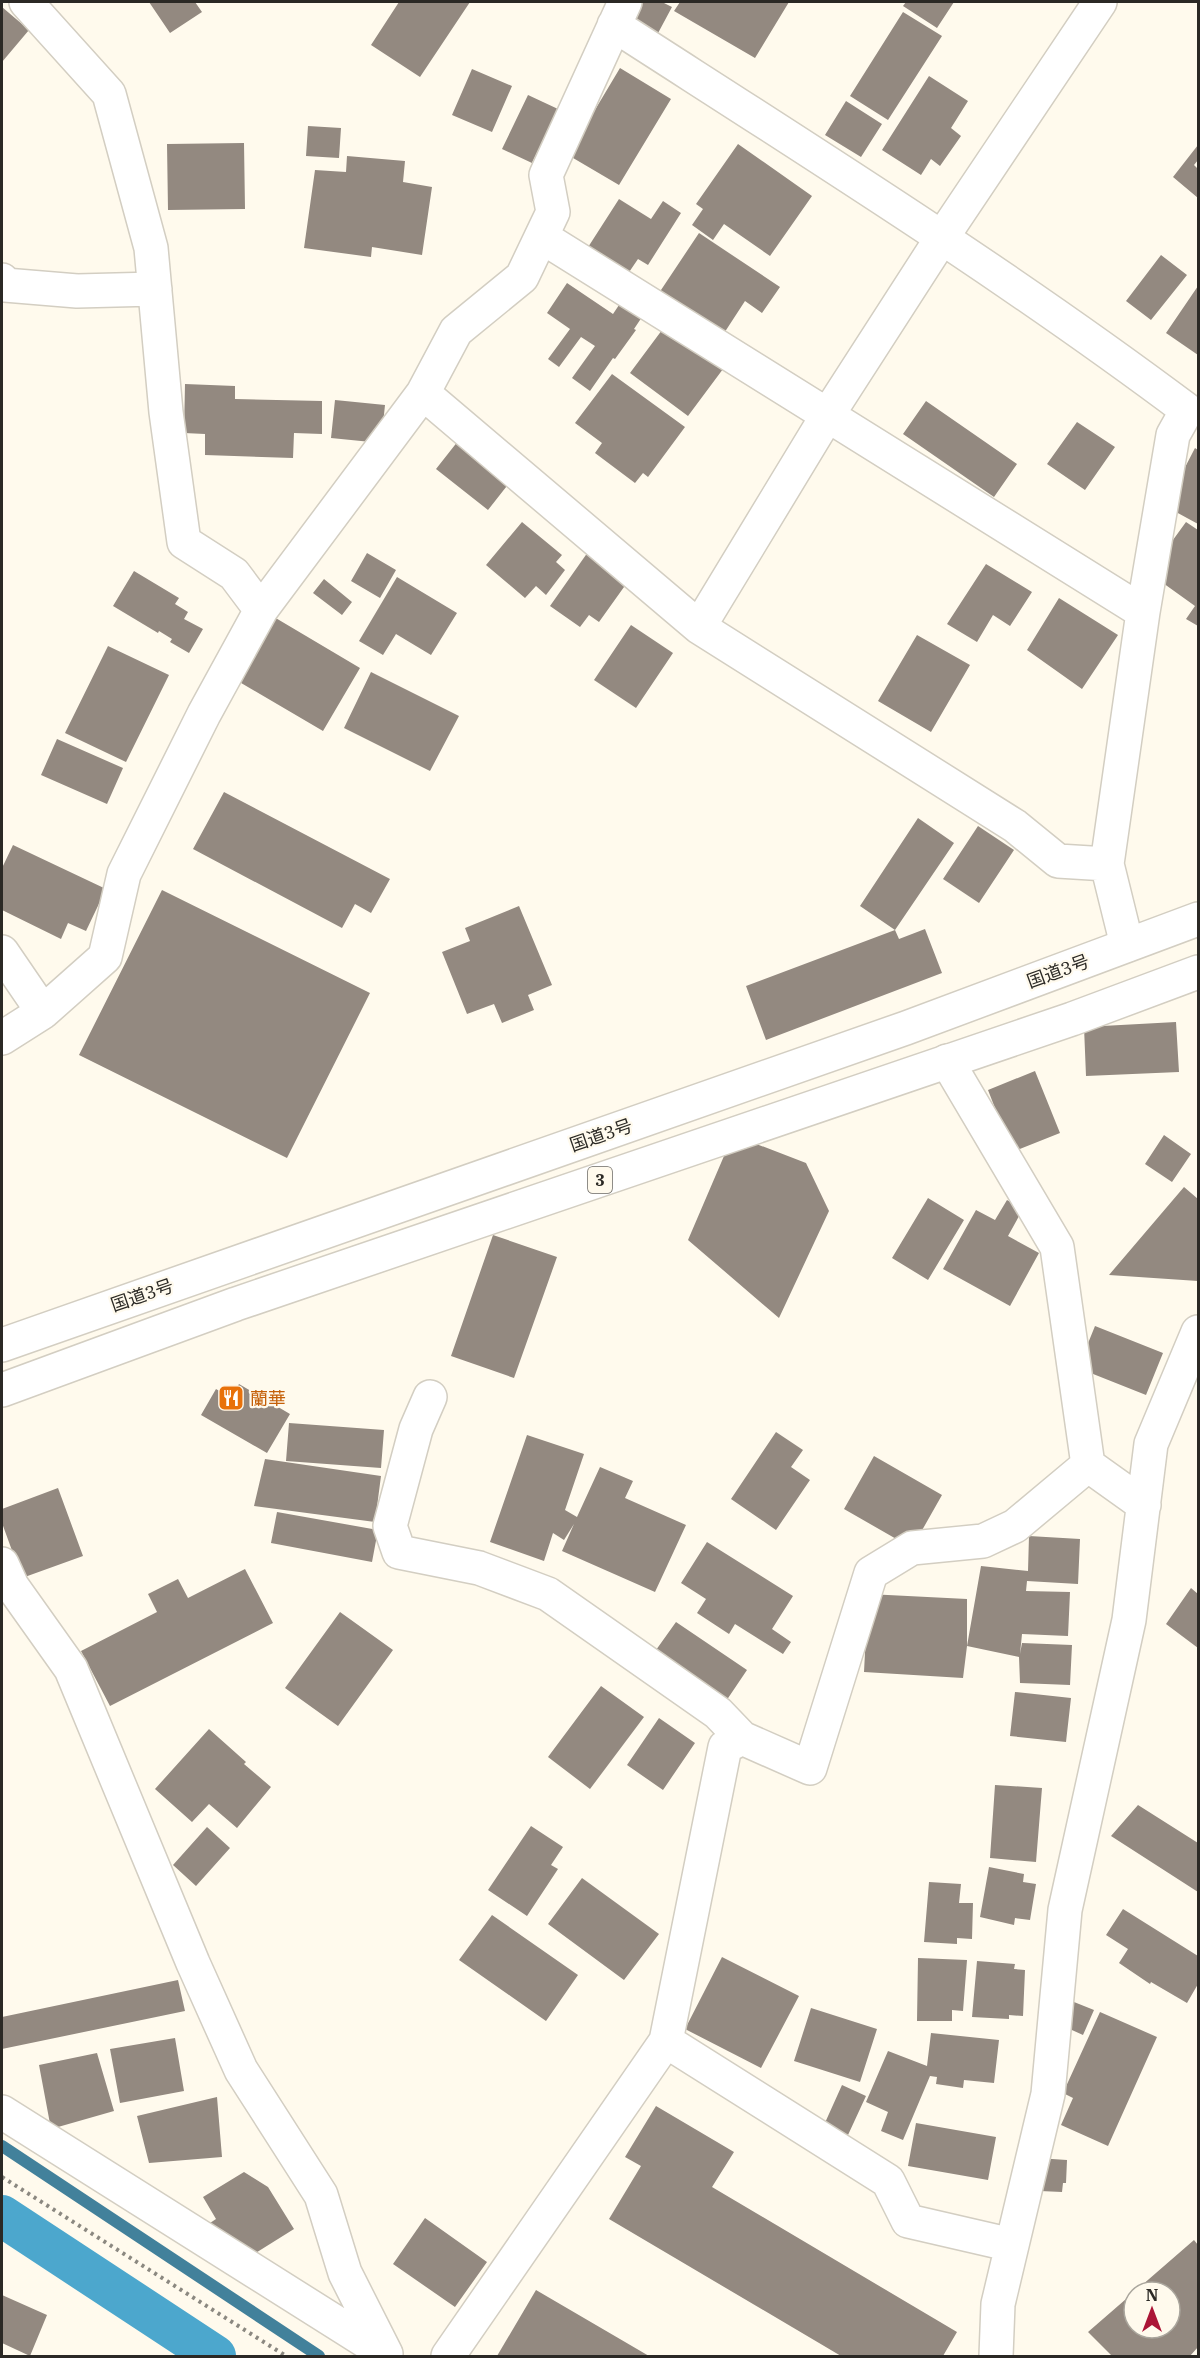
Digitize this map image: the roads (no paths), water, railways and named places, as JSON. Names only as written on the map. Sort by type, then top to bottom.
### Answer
[{"type":"main road","points":[[26,2],[109,94],[151,248],[166,412],[184,542],[234,574],[261,610]]},
{"type":"main road","points":[[699,627],[827,416],[943,236],[1100,2]]},
{"type":"main road","points":[[2,1038],[43,1012],[105,957],[124,874],[204,714],[261,610],[423,393],[456,331],[522,277],[553,212],[546,175],[620,13],[1113,354],[1193,414],[1173,435],[1143,612],[1107,864],[1127,945]]},
{"type":"main road","points":[[542,237],[1143,612]]},
{"type":"main road","points":[[2,280],[4,285],[77,291],[155,289]]},
{"type":"main road","points":[[423,393],[699,627],[1015,826],[1058,861],[1107,864]]},
{"type":"main road","name":"国道3号","points":[[2,1345],[895,1032],[1198,919]]},
{"type":"main road","points":[[2,952],[43,1012]]},
{"type":"main road","name":"3","points":[[2,1390],[236,1304],[1072,1019],[1198,972]]},
{"type":"main road","points":[[947,1061],[1057,1247],[1088,1465],[1144,1505]]},
{"type":"main road","points":[[996,2356],[998,2304],[1048,2094],[1065,1910],[1129,1620],[1151,1444],[1198,1332]]},
{"type":"main road","points":[[430,1397],[416,1429],[390,1526],[399,1552],[479,1568],[548,1594],[717,1713],[742,1738],[810,1768],[871,1573],[912,1548],[983,1541],[1015,1526],[1088,1465]]},
{"type":"main road","points":[[2,1563],[12,1586],[70,1669],[193,1963],[241,2070],[321,2195],[345,2273],[388,2355]]},
{"type":"main road","points":[[448,2356],[666,2041],[725,1747],[742,1738]]},
{"type":"main road","points":[[666,2041],[888,2181],[908,2221],[1012,2245]]},
{"type":"main road","points":[[2,2112],[388,2355]]},
{"type":"waterway","points":[[2,2146],[319,2356]]},
{"type":"waterway","points":[[2,2216],[215,2356]]},
{"type":"place","name":"蘭華","points":[[231,1398]]}]
